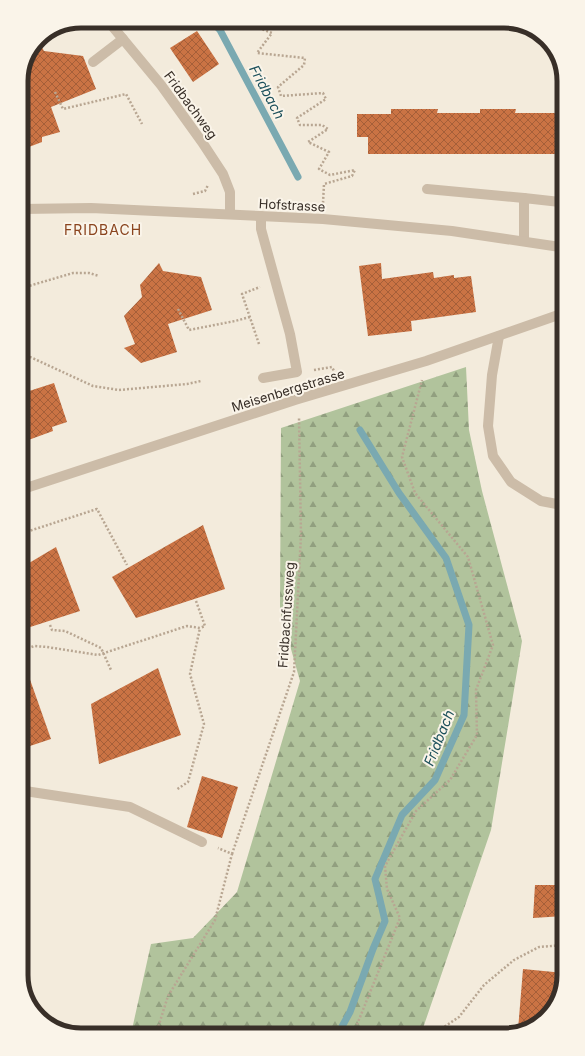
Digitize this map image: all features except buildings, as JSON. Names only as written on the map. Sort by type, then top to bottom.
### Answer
[{"type":"street","name":"Fridbachweg","points":[[114,28],[161,85],[202,142],[222,174],[230,192],[230,214]]},
{"type":"street","points":[[93,62],[123,39]]},
{"type":"street","points":[[427,189],[557,202]]},
{"type":"street","points":[[524,198],[524,241]]},
{"type":"street","name":"Hofstrasse","points":[[28,209],[91,208],[323,219],[452,231],[557,246]]},
{"type":"street","points":[[261,216],[261,229],[290,334],[297,372],[263,378]]},
{"type":"street","name":"Meisenbergstrasse","points":[[28,487],[295,400],[426,361],[557,315]]},
{"type":"street","points":[[499,336],[492,375],[488,426],[493,456],[511,482],[541,501],[557,505]]},
{"type":"street","points":[[28,791],[130,807],[202,842]]},
{"type":"path","points":[[259,28],[272,33],[257,54],[305,58],[304,65],[278,86],[281,96],[324,93],[326,99],[298,118],[300,125],[322,125],[328,129],[308,142],[330,152],[320,169],[330,175],[354,170],[352,176],[324,184],[323,219]]},
{"type":"path","points":[[55,92],[62,109],[126,94],[142,124]]},
{"type":"path","points":[[28,286],[73,273],[89,273],[99,276]]},
{"type":"path","points":[[242,294],[259,344]]},
{"type":"path","points":[[178,309],[189,330],[235,321],[250,316]]},
{"type":"path","points":[[28,356],[93,386],[119,390],[187,384],[201,380]]},
{"type":"path","points":[[356,1028],[400,918],[387,889],[385,866],[416,811],[450,780],[477,735],[476,690],[493,644],[468,557],[415,493],[402,457],[426,361]]},
{"type":"path","points":[[297,372],[332,367],[334,374]]},
{"type":"path","name":"Fridbachfussweg","points":[[158,1028],[168,996],[215,920],[232,854],[294,672],[301,535],[299,416]]},
{"type":"path","points":[[28,531],[97,510],[127,565]]},
{"type":"path","points":[[28,648],[34,646],[47,647],[98,655],[187,626],[200,628],[205,626],[196,601]]},
{"type":"path","points":[[50,625],[52,630],[66,631],[101,648],[111,670]]},
{"type":"path","points":[[176,790],[188,782],[204,724],[190,674],[200,628]]},
{"type":"path","points":[[202,842],[232,854]]},
{"type":"path","points":[[442,1028],[459,1017],[484,985],[514,960],[538,947],[557,946]]},
{"type":"green space","points":[[466,367],[469,430],[482,491],[522,641],[491,830],[423,1028],[132,1028],[151,944],[193,938],[237,892],[300,681],[280,610],[281,428]]},
{"type":"waterway","name":"Fridbach","points":[[218,28],[298,177]]},
{"type":"waterway","name":"Fridbach","points":[[341,1028],[350,1012],[385,921],[375,879],[402,815],[435,780],[464,715],[469,625],[446,558],[399,493],[360,430]]},
{"type":"district","name":"FRIDBACH","points":[[103,230]]}]
